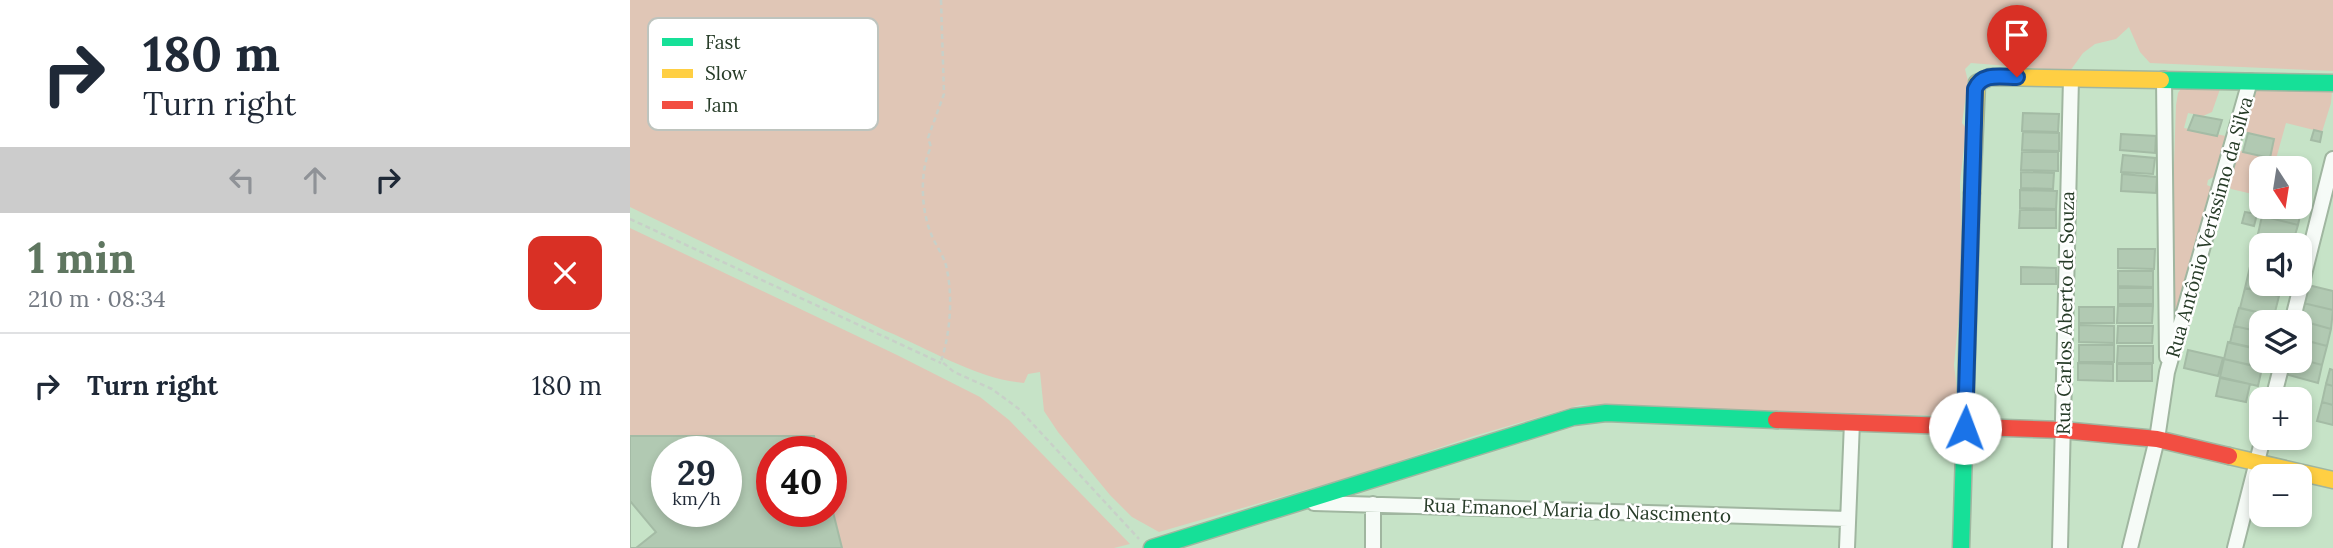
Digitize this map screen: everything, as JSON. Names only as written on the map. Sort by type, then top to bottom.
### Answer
[{"type":"street","points":[[1961,548],[1975,89],[1981,79],[1990,77],[2333,83]]},
{"type":"street","name":"Rua Carlos Aberto de Souza","points":[[2060,548],[2071,78]]},
{"type":"street","points":[[2130,548],[2157,439],[2167,372],[2164,79]]},
{"type":"street","name":"Rua Antônio Veríssimo da Silva","points":[[2167,372],[2250,81]]},
{"type":"street","points":[[2295,310],[2333,159]]},
{"type":"street","points":[[1146,544],[1305,502],[1573,417],[1606,413],[2062,430],[2157,439],[2333,480]]},
{"type":"street","points":[[1847,548],[1852,422]]},
{"type":"street","points":[[2235,548],[2260,450]]},
{"type":"street","name":"Rua Emanoel Maria do Nascimento","points":[[1305,502],[1848,519]]},
{"type":"street","points":[[1373,504],[1373,548]]},
{"type":"path","points":[[941,0],[944,94],[928,138],[931,147],[922,176],[931,236],[942,254],[947,270],[948,318],[946,347],[941,361],[944,364]]},
{"type":"path","points":[[630,219],[944,364],[954,373],[992,389],[1019,409],[1146,544]]},
{"type":"shaded area","points":[[630,0],[2333,0],[2333,71],[2150,63],[2140,52],[2129,27],[2116,39],[2095,44],[2083,53],[2070,71],[1971,63],[1965,69],[1968,81],[1962,123],[1966,128],[1960,183],[1963,274],[1954,365],[1958,398],[1953,414],[1838,416],[1580,405],[1474,436],[1357,475],[1159,532],[1132,517],[1110,495],[1058,432],[1044,411],[1040,372],[1028,374],[1024,383],[971,370],[630,207]]},
{"type":"shaded area","points":[[2183,86],[2220,89],[2212,112],[2203,116],[2188,113],[2184,128],[2226,136],[2227,142],[2217,175],[2208,180],[2207,185],[2216,189],[2177,328],[2170,310],[2170,285],[2176,105],[2178,93]]},
{"type":"shaded area","points":[[2255,89],[2332,91],[2322,132],[2286,123],[2277,156],[2270,156],[2274,139],[2242,131]]},
{"type":"shaded area","points":[[2237,150],[2262,156],[2249,156],[2249,193],[2231,189],[2228,183]]},
{"type":"shaded area","points":[[630,228],[980,397],[1009,420],[1130,544],[1114,548],[700,548],[715,527],[742,527],[742,436],[651,436],[651,451],[630,451]]},
{"type":"building","points":[[2023,113],[2059,114],[2058,132],[2022,131]]},
{"type":"building","points":[[2194,115],[2222,120],[2217,136],[2188,130]]},
{"type":"building","points":[[2314,130],[2322,132],[2320,142],[2311,140]]},
{"type":"building","points":[[2023,132],[2059,133],[2059,151],[2022,150]]},
{"type":"building","points":[[2248,133],[2274,139],[2270,156],[2243,152]]},
{"type":"building","points":[[2121,134],[2156,136],[2155,153],[2120,150]]},
{"type":"building","points":[[2022,152],[2058,152],[2058,171],[2021,170]]},
{"type":"building","points":[[2123,155],[2155,158],[2153,174],[2121,172]]},
{"type":"building","points":[[2021,172],[2054,173],[2053,189],[2021,188]]},
{"type":"building","points":[[2122,174],[2157,177],[2156,193],[2121,191]]},
{"type":"building","points":[[2020,190],[2057,191],[2056,209],[2020,208]]},
{"type":"building","points":[[2020,210],[2056,210],[2056,228],[2019,228]]},
{"type":"building","points":[[2245,212],[2249,213],[2249,219],[2256,219],[2254,226],[2242,223]]},
{"type":"building","points":[[2261,219],[2298,225],[2296,233],[2258,233]]},
{"type":"building","points":[[2274,219],[2299,219],[2298,225]]},
{"type":"building","points":[[2118,249],[2155,249],[2154,269],[2118,268]]},
{"type":"building","points":[[2021,267],[2056,268],[2056,284],[2021,284]]},
{"type":"building","points":[[2118,271],[2153,271],[2153,287],[2118,286]]},
{"type":"building","points":[[2249,271],[2249,289],[2245,288]]},
{"type":"building","points":[[2312,286],[2333,291],[2333,310],[2303,303],[2305,296],[2312,296]]},
{"type":"building","points":[[2118,288],[2153,288],[2153,304],[2118,304]]},
{"type":"building","points":[[2245,288],[2249,289],[2249,296],[2279,296],[2276,310],[2240,308]]},
{"type":"building","points":[[2303,303],[2333,310],[2331,329],[2312,324],[2312,310],[2301,310]]},
{"type":"building","points":[[2118,306],[2153,306],[2152,323],[2117,323]]},
{"type":"building","points":[[2079,307],[2114,307],[2114,323],[2079,323]]},
{"type":"building","points":[[2239,308],[2249,310],[2249,329],[2234,326]]},
{"type":"building","points":[[2312,324],[2331,329],[2327,346],[2312,342]]},
{"type":"building","points":[[2079,325],[2114,326],[2114,343],[2079,342]]},
{"type":"building","points":[[2118,326],[2153,326],[2152,343],[2117,343]]},
{"type":"building","points":[[2234,326],[2249,329],[2249,347],[2230,343]]},
{"type":"building","points":[[2228,342],[2249,347],[2249,365],[2224,359]]},
{"type":"building","points":[[2312,342],[2327,346],[2322,365],[2312,362]]},
{"type":"building","points":[[2079,345],[2114,345],[2114,362],[2079,362]]},
{"type":"building","points":[[2118,346],[2153,346],[2153,363],[2117,363]]},
{"type":"building","points":[[2188,350],[2223,358],[2218,376],[2184,368]]},
{"type":"building","points":[[2224,359],[2249,365],[2249,373],[2261,373],[2258,386],[2220,377]]},
{"type":"building","points":[[2312,362],[2322,365],[2318,383],[2285,374],[2312,373]]},
{"type":"building","points":[[2078,363],[2113,364],[2113,381],[2078,380]]},
{"type":"building","points":[[2117,364],[2152,364],[2152,381],[2117,381]]},
{"type":"building","points":[[2330,369],[2333,370],[2333,386],[2326,384]]},
{"type":"building","points":[[2220,378],[2250,384],[2246,402],[2216,396]]},
{"type":"building","points":[[2326,384],[2333,386],[2333,405],[2322,402]]},
{"type":"building","points":[[2322,402],[2333,405],[2333,425],[2317,421]]},
{"type":"building","points":[[630,436],[651,436],[651,527],[742,527],[742,436],[756,436],[756,527],[837,527],[842,548],[630,548]]},
{"type":"building","points":[[630,501],[656,532],[636,548],[630,548]]},
{"type":"traffic: fast","points":[[2161,80],[2333,83]]},
{"type":"traffic: fast","points":[[1961,548],[1972,193]]},
{"type":"traffic: fast","points":[[1152,548],[1573,417],[1606,413],[1776,420]]},
{"type":"traffic: slow","points":[[1972,193],[1977,83],[1990,77],[2161,80]]},
{"type":"traffic: slow","points":[[2229,456],[2333,480]]},
{"type":"traffic: jam","points":[[1776,420],[2062,430],[2157,439],[2229,456]]},
{"type":"route","points":[[1965,428],[1975,89],[1981,79],[2017,77]]}]
